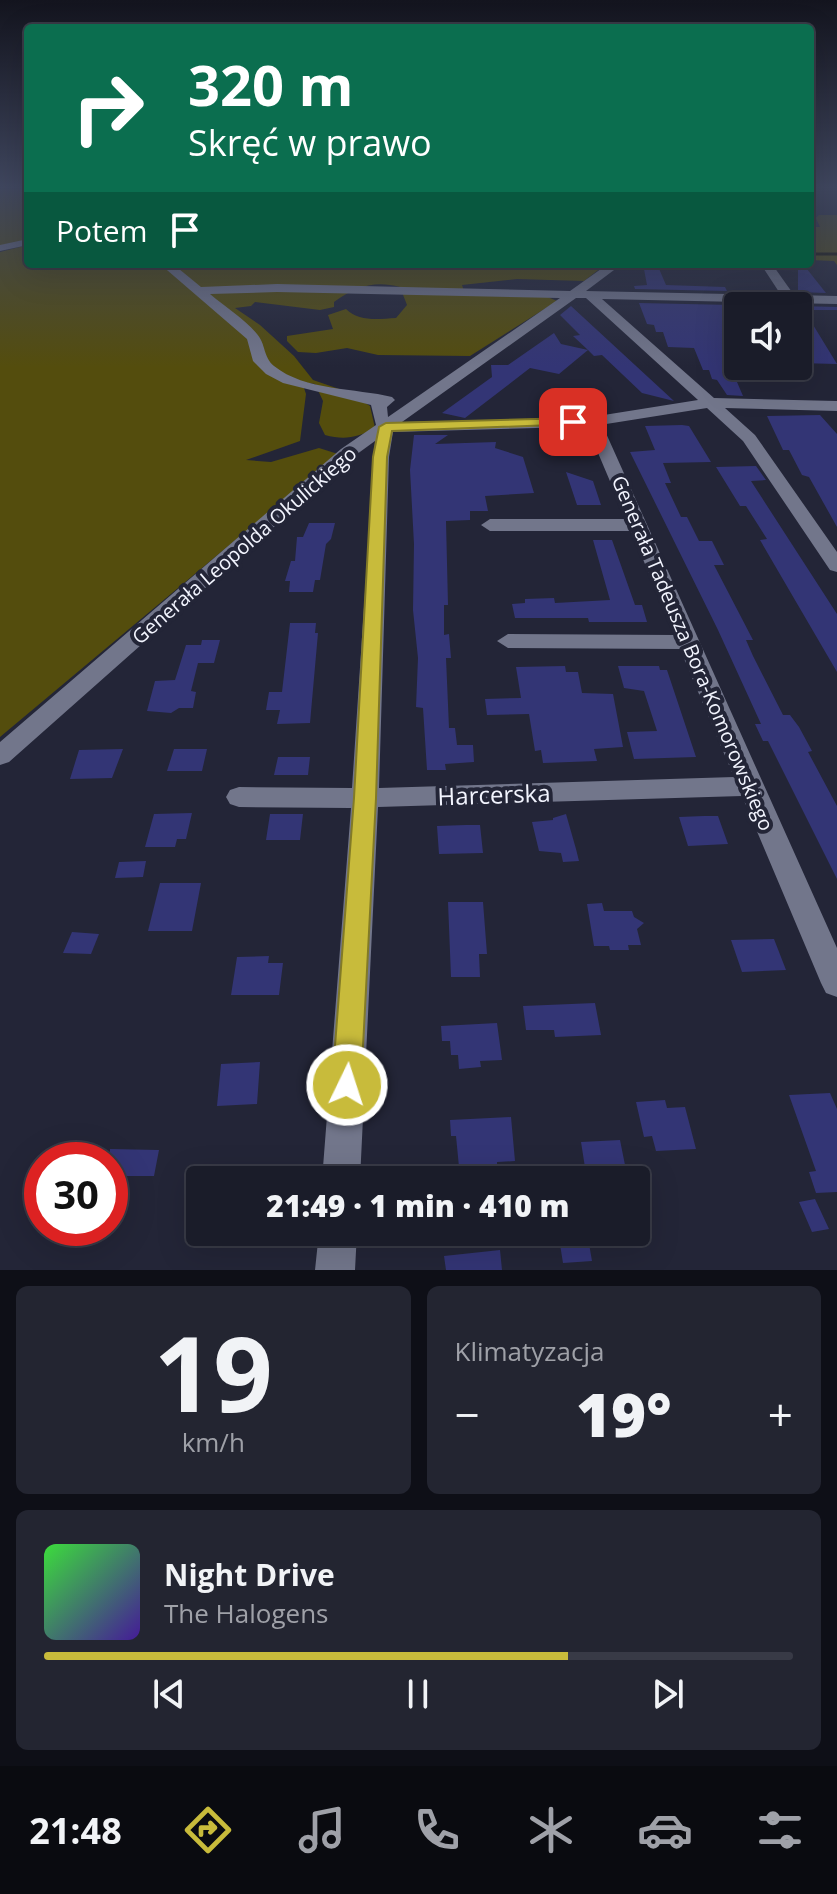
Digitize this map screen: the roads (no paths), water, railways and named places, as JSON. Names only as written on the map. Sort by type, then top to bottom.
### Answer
[{"type":"street","points":[[171,268],[253,337],[255,351],[271,371],[288,380],[370,400],[429,395]]},
{"type":"street","name":"Generała Leopolda Okulickiego","points":[[0,756],[337,462],[611,268]]},
{"type":"street","points":[[769,268],[785,292]]},
{"type":"street","points":[[200,291],[277,288],[724,301]]},
{"type":"street","points":[[545,316],[593,297]]},
{"type":"street","points":[[593,297],[749,438],[837,566]]},
{"type":"street","points":[[812,299],[837,300]]},
{"type":"street","points":[[386,427],[381,421],[379,405],[387,400]]},
{"type":"street","points":[[386,427],[585,423],[711,403],[837,406]]},
{"type":"street","name":"Generała Tadeusza Bora-Komorowskiego","points":[[585,423],[597,431],[837,983]]},
{"type":"street","points":[[342,1166],[365,798],[380,457],[386,427]]},
{"type":"street","points":[[490,525],[637,525]]},
{"type":"street","points":[[508,641],[687,642]]},
{"type":"street","name":"Harcerska","points":[[239,797],[365,798],[749,786]]},
{"type":"street","points":[[335,1270],[337,1246]]},
{"type":"waterway","points":[[814,254],[837,254]]}]
